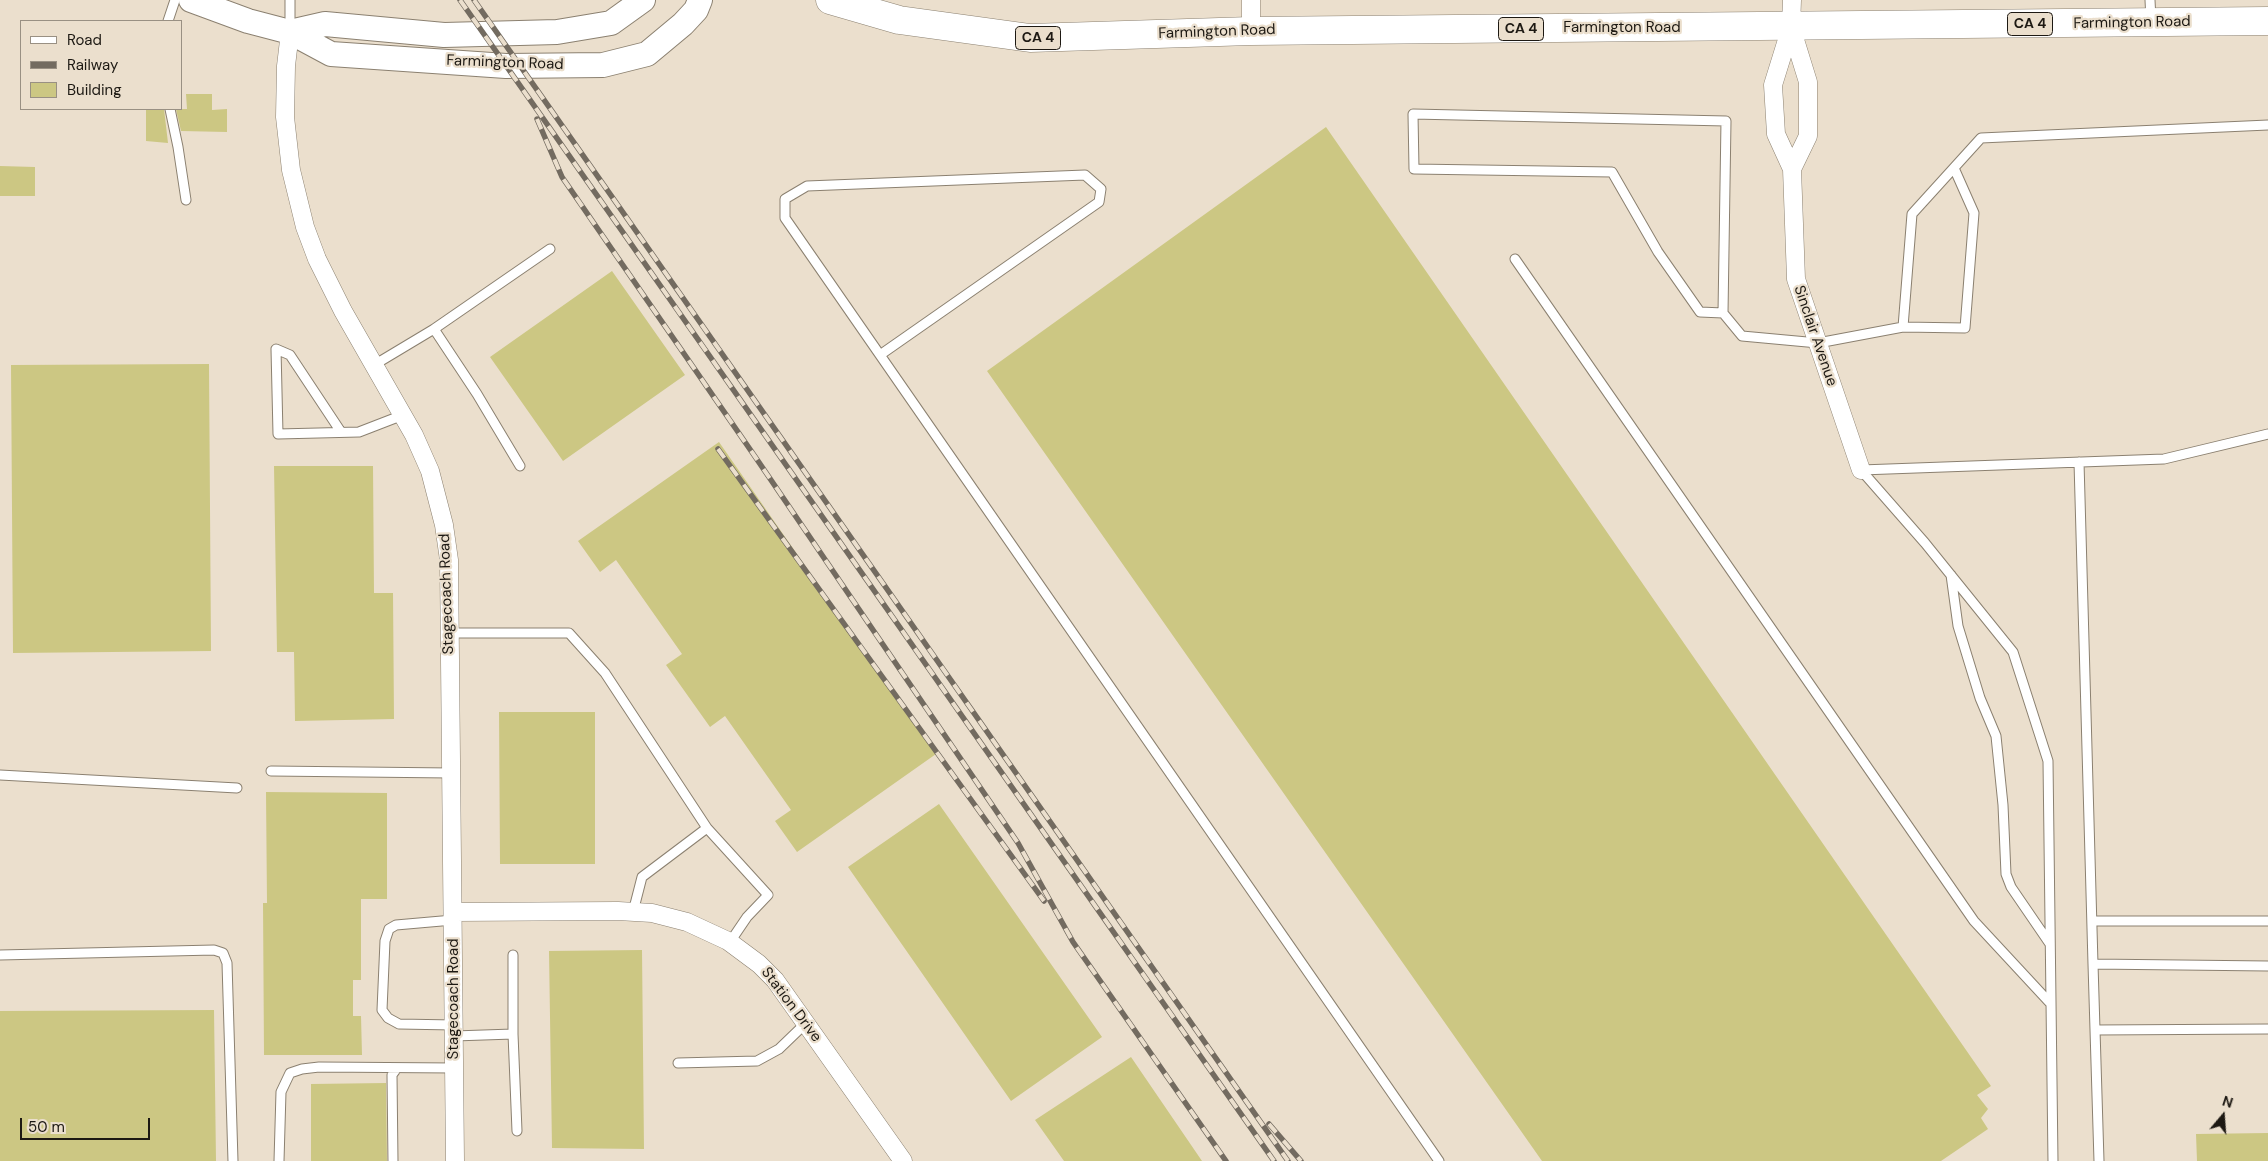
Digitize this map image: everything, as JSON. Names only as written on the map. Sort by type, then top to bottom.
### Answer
[{"type":"main road","name":"Farmington Road","points":[[191,0],[248,21],[290,32],[331,54],[506,66],[603,65],[647,54],[683,24],[696,10],[700,0]]},
{"type":"main road","name":"Farmington Road","points":[[290,32],[325,24],[404,33],[444,35],[557,32],[612,23],[643,0]]},
{"type":"main road","name":"Farmington Road","points":[[830,0],[899,20],[1030,38],[1251,31],[1791,27],[2150,11],[2268,21]]},
{"type":"street","points":[[1251,0],[1251,31]]},
{"type":"street","points":[[1791,27],[1792,0]]},
{"type":"street","name":"Sinclair Avenue","points":[[1791,27],[1773,85],[1776,134],[1792,169],[1796,279],[1861,470]]},
{"type":"street","name":"Sinclair Avenue","points":[[1791,27],[1808,82],[1808,136],[1792,169]]},
{"type":"street","name":"Stagecoach Road","points":[[290,32],[286,66],[286,116],[291,170],[297,199],[317,259],[343,310],[402,415],[430,471],[444,525],[449,560],[455,1161]]},
{"type":"street","name":"Station Drive","points":[[453,916],[634,912],[661,915],[709,930],[730,942],[759,964],[775,980],[903,1161]]},
{"type":"lane","points":[[168,20],[175,0]]},
{"type":"lane","points":[[290,0],[290,32]]},
{"type":"lane","points":[[170,110],[186,200]]},
{"type":"lane","points":[[1723,313],[1700,312],[1658,252],[1612,172],[1414,169],[1413,114],[1726,120],[1723,313],[1742,336],[1818,343],[1904,327],[1965,328],[1974,213],[1954,168]]},
{"type":"lane","points":[[1904,327],[1912,214],[1981,138],[2268,125]]},
{"type":"lane","points":[[880,355],[1099,202],[1101,189],[1085,175],[807,186],[785,199],[785,218],[1438,1161]]},
{"type":"lane","points":[[374,365],[434,329],[550,250]]},
{"type":"lane","points":[[1515,259],[1974,921],[2051,1004]]},
{"type":"lane","points":[[434,329],[477,394],[520,466]]},
{"type":"lane","points":[[340,432],[290,355],[276,349],[278,434],[359,432],[402,415]]},
{"type":"lane","points":[[1861,470],[2164,459],[2268,434]]},
{"type":"lane","points":[[2079,462],[2099,1161]]},
{"type":"lane","points":[[1861,470],[1951,575],[2013,652],[2048,761],[2053,1161]]},
{"type":"lane","points":[[1951,575],[1958,626],[1980,698],[1996,736],[2003,805],[2006,874],[2011,887],[2050,944]]},
{"type":"lane","points":[[450,633],[569,633],[605,673],[707,828],[768,894],[747,917],[730,942]]},
{"type":"lane","points":[[271,771],[452,773]]},
{"type":"lane","points":[[0,775],[237,788]]},
{"type":"lane","points":[[634,912],[642,878],[707,828]]},
{"type":"lane","points":[[453,916],[396,924],[389,929],[385,942],[382,1010],[388,1018],[399,1024],[512,1034]]},
{"type":"lane","points":[[2093,922],[2268,920]]},
{"type":"lane","points":[[0,955],[214,950],[223,953],[227,963],[233,1161]]},
{"type":"lane","points":[[513,955],[512,1034],[517,1130]]},
{"type":"lane","points":[[2093,964],[2268,966]]},
{"type":"lane","points":[[678,1063],[757,1061],[779,1048],[806,1022]]},
{"type":"lane","points":[[2095,1030],[2268,1030]]},
{"type":"lane","points":[[279,1161],[280,1092],[290,1073],[319,1067],[397,1068],[406,1066],[454,1068]]},
{"type":"lane","points":[[393,1161],[392,1075],[397,1068]]},
{"type":"building","points":[[186,94],[212,94],[212,110],[227,109],[227,132],[181,131],[176,110],[187,109]]},
{"type":"building","points":[[146,110],[164,110],[168,143],[146,141]]},
{"type":"building","points":[[1326,127],[1991,1086],[1977,1095],[1988,1109],[1981,1118],[1988,1129],[1941,1161],[1542,1161],[987,371]]},
{"type":"building","points":[[0,166],[35,167],[35,196],[0,196]]},
{"type":"building","points":[[612,271],[685,375],[563,461],[490,357]]},
{"type":"building","points":[[209,364],[211,651],[13,653],[11,365]]},
{"type":"building","points":[[719,442],[936,754],[797,852],[775,821],[791,810],[725,716],[710,727],[666,665],[682,654],[616,560],[600,572],[578,541]]},
{"type":"building","points":[[274,466],[373,466],[374,593],[393,593],[394,719],[295,721],[294,652],[277,652]]},
{"type":"building","points":[[499,712],[595,712],[595,864],[500,864]]},
{"type":"building","points":[[266,792],[387,793],[387,899],[361,899],[361,980],[353,980],[353,1016],[361,1016],[362,1055],[264,1055],[263,903],[267,903]]},
{"type":"building","points":[[939,804],[1102,1037],[1011,1101],[848,867]]},
{"type":"building","points":[[642,950],[644,1149],[552,1148],[549,951]]},
{"type":"building","points":[[214,1010],[216,1161],[0,1161],[0,1011]]},
{"type":"building","points":[[1131,1057],[1202,1161],[1064,1161],[1035,1120]]},
{"type":"building","points":[[386,1083],[387,1161],[311,1161],[311,1084]]},
{"type":"building","points":[[2268,1133],[2268,1161],[2197,1161],[2196,1134]]},
{"type":"railway","points":[[460,0],[1274,1161]]},
{"type":"railway","points":[[474,0],[1288,1161]]},
{"type":"railway","points":[[537,119],[562,177],[1018,843],[1073,942],[1226,1161]]},
{"type":"railway","points":[[718,449],[1044,901]]},
{"type":"railway","points":[[1269,1124],[1301,1161]]}]
